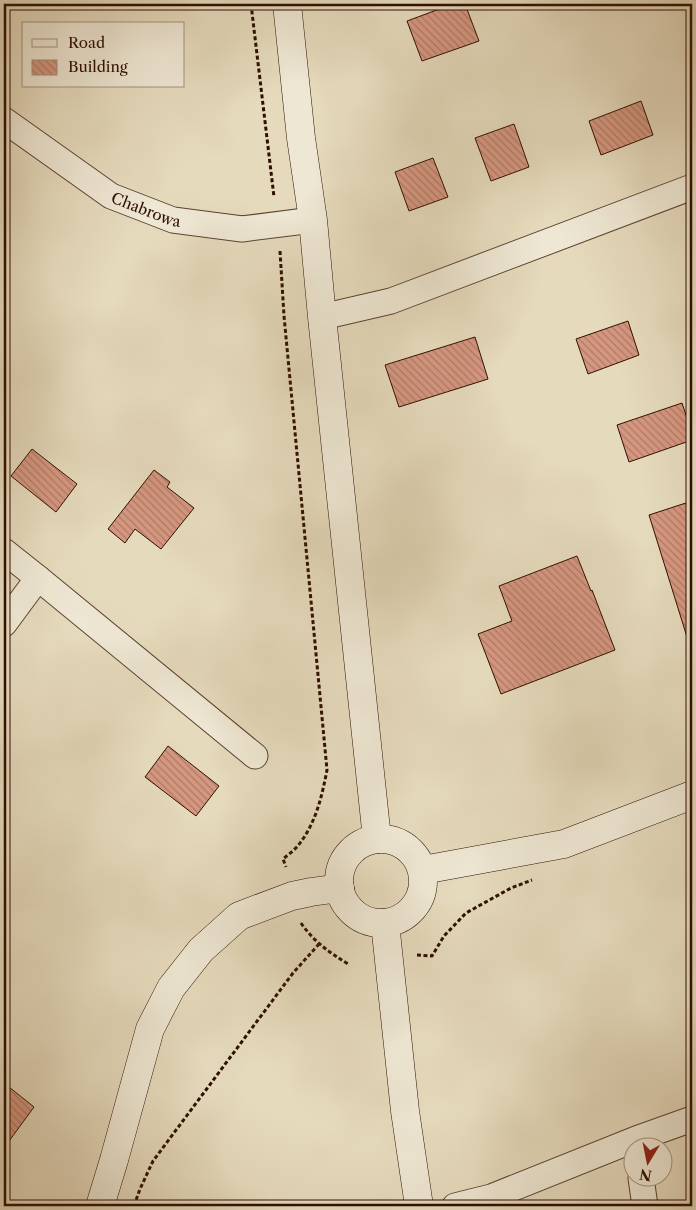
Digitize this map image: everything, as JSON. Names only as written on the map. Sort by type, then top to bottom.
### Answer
[{"type":"main road","points":[[287,4],[301,138],[313,220],[377,839]]},
{"type":"main road","points":[[422,870],[564,844],[692,795]]},
{"type":"main road","points":[[377,839],[389,839],[400,843],[418,859],[422,870],[424,885],[420,899],[412,911],[400,919],[385,923],[372,923],[361,918],[351,910],[344,900],[340,888],[340,874],[344,861],[352,850],[363,843],[377,839]]},
{"type":"main road","points":[[100,1206],[150,1029],[171,988],[201,950],[239,916],[292,896],[340,888]]},
{"type":"main road","points":[[385,923],[405,1111],[419,1206]]},
{"type":"street","name":"Chabrowa","points":[[4,120],[111,196],[174,220],[242,229],[313,220]]},
{"type":"street","points":[[322,317],[390,300],[692,188]]},
{"type":"street","points":[[4,551],[255,756]]},
{"type":"street","points":[[4,624],[38,578]]},
{"type":"street","points":[[650,1138],[692,1119]]},
{"type":"street","points":[[455,1206],[491,1197],[624,1149]]},
{"type":"street","points":[[643,1188],[645,1206]]},
{"type":"path","points":[[251,4],[280,250],[284,316],[327,770],[323,794],[314,819],[300,843],[284,859],[286,867]]},
{"type":"path","points":[[416,955],[432,956],[444,936],[466,913],[511,888],[538,878]]},
{"type":"path","points":[[298,918],[308,934],[326,950],[348,964]]},
{"type":"path","points":[[134,1206],[153,1161],[294,973],[319,944]]},
{"type":"building","points":[[453,4],[465,4],[479,41],[422,61],[407,21]]},
{"type":"building","points":[[641,101],[653,135],[601,155],[589,121]]},
{"type":"building","points":[[514,124],[529,167],[491,181],[475,138]]},
{"type":"building","points":[[433,158],[448,197],[409,211],[395,172]]},
{"type":"building","points":[[628,321],[639,355],[588,374],[576,339]]},
{"type":"building","points":[[475,337],[488,379],[399,407],[385,365]]},
{"type":"building","points":[[682,403],[692,433],[692,440],[629,462],[617,425]]},
{"type":"building","points":[[32,449],[77,484],[56,512],[11,476]]},
{"type":"building","points":[[154,470],[170,482],[167,487],[194,508],[161,549],[135,529],[125,543],[108,529]]},
{"type":"building","points":[[692,501],[692,636],[687,637],[649,515]]},
{"type":"building","points":[[577,556],[615,650],[501,694],[478,634],[512,621],[499,586]]},
{"type":"building","points":[[168,746],[219,786],[196,816],[145,777]]},
{"type":"building","points":[[4,1083],[34,1107],[4,1148]]}]
